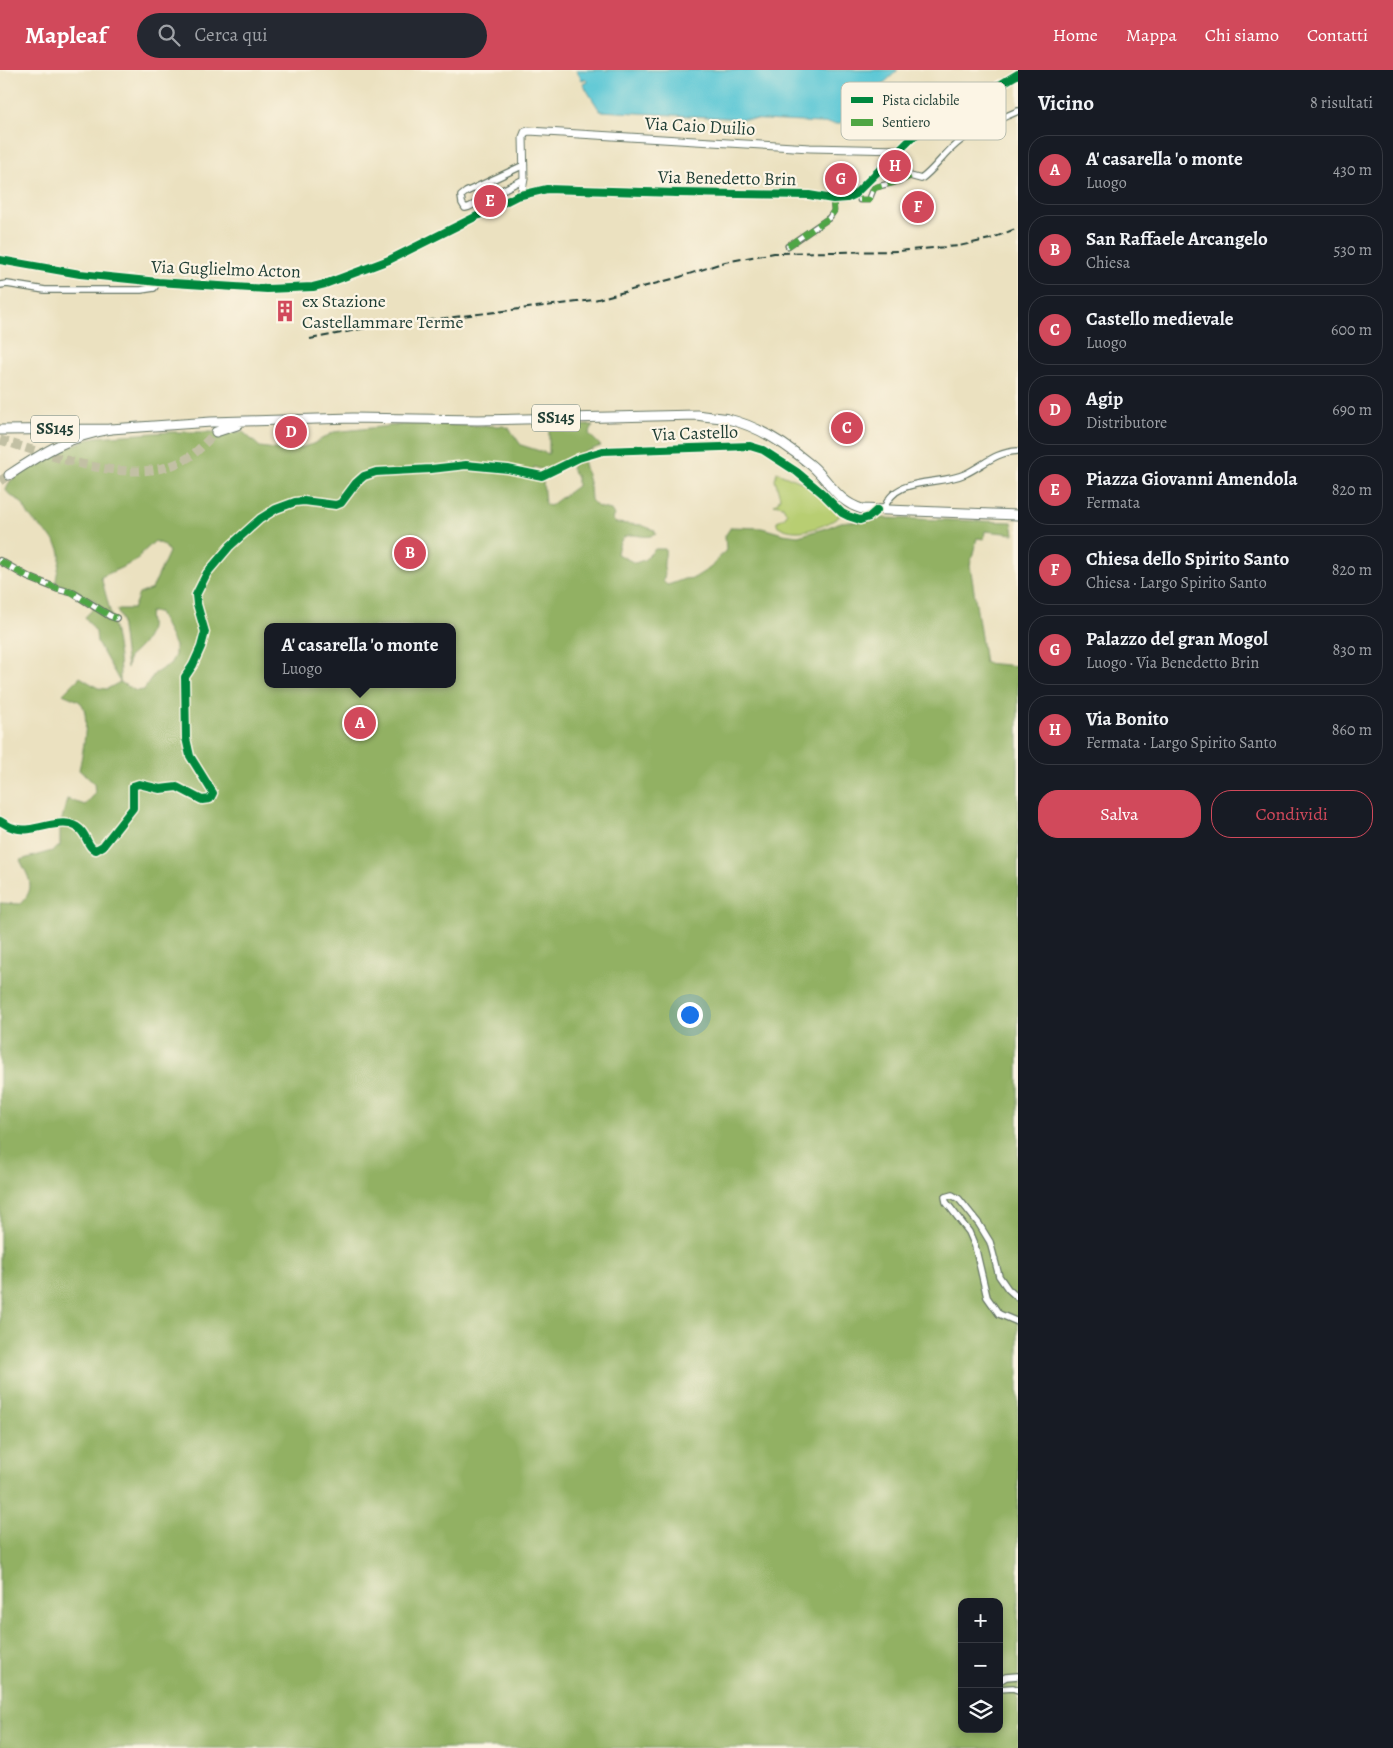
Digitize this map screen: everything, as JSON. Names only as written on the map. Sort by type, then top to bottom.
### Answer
[{"type":"main road","name":"SS145","points":[[0,430],[111,429],[186,423],[386,418],[478,420],[688,415],[728,419],[757,429],[784,445],[812,466],[842,499],[850,506],[862,510],[1018,515]]},
{"type":"main road","name":"SS145","points":[[216,432],[252,421]]},
{"type":"main road","points":[[9,475],[62,443],[84,434],[111,429]]},
{"type":"street","name":"Via Benedetto Brin","points":[[1005,82],[1018,74]]},
{"type":"street","points":[[1006,116],[1018,111]]},
{"type":"street","name":"Via Caio Duilio","points":[[521,195],[524,179],[523,137],[525,132],[529,131],[810,148],[901,150]]},
{"type":"street","name":"Via Benedetto Brin","points":[[521,195],[547,189],[676,193],[809,194],[833,199],[847,198],[854,195],[910,140]]},
{"type":"street","points":[[901,150],[900,163],[910,176],[921,179],[930,173],[940,159],[962,140]]},
{"type":"street","points":[[523,162],[461,196],[462,203],[465,208],[473,205],[524,179],[534,191]]},
{"type":"street","points":[[860,200],[869,200],[874,188],[894,181],[901,181],[910,176]]},
{"type":"street","name":"Via Guglielmo Acton","points":[[0,260],[80,274],[158,282],[267,289],[313,287],[326,284],[389,260],[521,195]]},
{"type":"street","points":[[788,246],[829,218],[834,211],[833,199]]},
{"type":"street","points":[[473,205],[477,216]]},
{"type":"street","points":[[0,285],[7,284],[45,290],[141,290],[154,288],[158,282]]},
{"type":"street","name":"Via Castello","points":[[0,822],[18,829],[50,824],[69,824],[82,830],[87,837],[89,846],[96,850],[103,846],[133,808],[133,786],[139,784],[160,789],[177,787],[202,800],[210,799],[213,793],[190,756],[186,738],[185,677],[201,647],[204,632],[196,604],[196,595],[207,573],[230,546],[260,519],[276,509],[295,502],[304,501],[330,506],[341,503],[356,483],[364,476],[376,472],[466,465],[508,469],[542,476],[579,458],[603,451],[750,446],[763,450],[797,472],[842,513],[860,520],[881,510]]},
{"type":"street","points":[[881,510],[890,497],[909,486],[964,474],[1002,453],[1018,451]]},
{"type":"street","points":[[0,561],[28,577],[73,593],[116,618]]},
{"type":"street","points":[[1018,1298],[1008,1289],[999,1276],[990,1242],[980,1224],[959,1199],[952,1195],[945,1197],[946,1202],[968,1232],[975,1246],[987,1297],[999,1314],[1018,1322]]},
{"type":"street","points":[[1003,1679],[1018,1676]]},
{"type":"street","points":[[1003,1689],[1018,1690]]},
{"type":"green space","points":[[407,424],[503,426],[509,428],[521,445],[549,454],[549,426],[593,425],[589,434],[601,446],[564,460],[554,467],[543,470],[534,467],[530,477],[543,481],[545,504],[550,506],[577,486],[577,477],[571,468],[573,464],[583,460],[590,486],[591,500],[598,507],[611,510],[614,515],[612,519],[616,523],[641,525],[654,530],[656,534],[650,536],[632,535],[623,538],[619,544],[617,554],[635,563],[644,560],[655,549],[665,549],[665,574],[663,581],[667,585],[684,579],[694,578],[710,568],[726,550],[725,536],[731,527],[762,528],[798,536],[841,522],[858,522],[882,518],[1012,522],[1014,534],[985,531],[984,539],[977,538],[970,565],[985,663],[1018,666],[1018,1748],[0,1748],[0,903],[20,904],[28,893],[30,883],[20,860],[52,851],[60,846],[60,827],[67,799],[85,805],[95,794],[94,783],[79,770],[86,725],[84,708],[81,703],[63,694],[80,677],[98,688],[107,689],[120,682],[97,642],[96,632],[85,617],[92,610],[96,601],[56,583],[60,557],[59,548],[52,538],[29,516],[20,501],[11,496],[6,490],[10,481],[41,461],[95,437],[169,432],[243,432],[260,447],[290,451],[313,444],[334,432]],"holes":[[[155,541],[164,545],[169,552],[152,589],[139,594],[133,609],[117,610],[121,619],[127,668],[129,657],[147,637],[150,626],[150,612],[159,612],[175,646],[175,655],[170,664],[154,674],[144,690],[136,691],[120,682],[114,629],[101,577],[136,561]]]},
{"type":"green space","points":[[777,472],[816,488],[840,516],[818,528],[809,530],[792,531],[777,525],[777,521],[784,518],[787,514],[783,506],[774,504],[778,502],[780,497],[775,479]]},
{"type":"water","points":[[576,70],[898,70],[885,82],[841,82],[841,122],[839,124],[600,111],[583,84],[587,82],[586,79],[582,80]]},
{"type":"tunnel","points":[[0,440],[96,467],[122,471],[147,471],[170,466],[191,456],[216,432]]},
{"type":"tunnel","points":[[0,481],[9,475]]},
{"type":"railway","points":[[310,339],[372,327],[594,300],[680,277],[725,262],[774,253],[897,251],[959,246],[990,239],[1018,228]]},
{"type":"marked path","points":[[860,200],[869,200],[874,188],[910,176]]},
{"type":"marked path","points":[[788,246],[829,218],[834,211],[833,199]]},
{"type":"marked path","points":[[0,561],[28,577],[73,593],[116,618]]},
{"type":"cycle path","points":[[1005,82],[1018,74]]},
{"type":"cycle path","points":[[0,260],[80,274],[158,282],[267,289],[313,287],[389,260],[517,196],[547,189],[809,195],[833,199],[847,198],[854,195],[910,140]]},
{"type":"cycle path","points":[[0,821],[10,827],[21,829],[63,823],[70,824],[81,830],[90,846],[96,850],[103,846],[133,808],[133,786],[139,784],[160,789],[177,787],[202,800],[210,799],[213,793],[190,756],[186,738],[185,677],[193,665],[205,632],[196,595],[207,573],[230,546],[260,519],[276,509],[295,502],[304,501],[336,505],[341,503],[356,483],[364,476],[376,472],[466,465],[508,469],[542,476],[579,458],[603,451],[750,446],[763,450],[797,472],[842,513],[860,520],[869,517],[877,510]]},
{"type":"place","name":"Via Bonito","points":[[895,166]]},
{"type":"place","name":"Palazzo del gran Mogol","points":[[841,179]]},
{"type":"place","name":"Piazza Giovanni Amendola","points":[[490,201]]},
{"type":"place","name":"Chiesa dello Spirito Santo","points":[[918,207]]},
{"type":"place","name":"ex Stazione Castellammare Terme","points":[[285,311]]},
{"type":"place","name":"Castello medievale","points":[[847,428]]},
{"type":"place","name":"Agip","points":[[291,432]]},
{"type":"place","name":"San Raffaele Arcangelo","points":[[410,553]]},
{"type":"place","name":"A' casarella 'o monte","points":[[360,723]]}]
